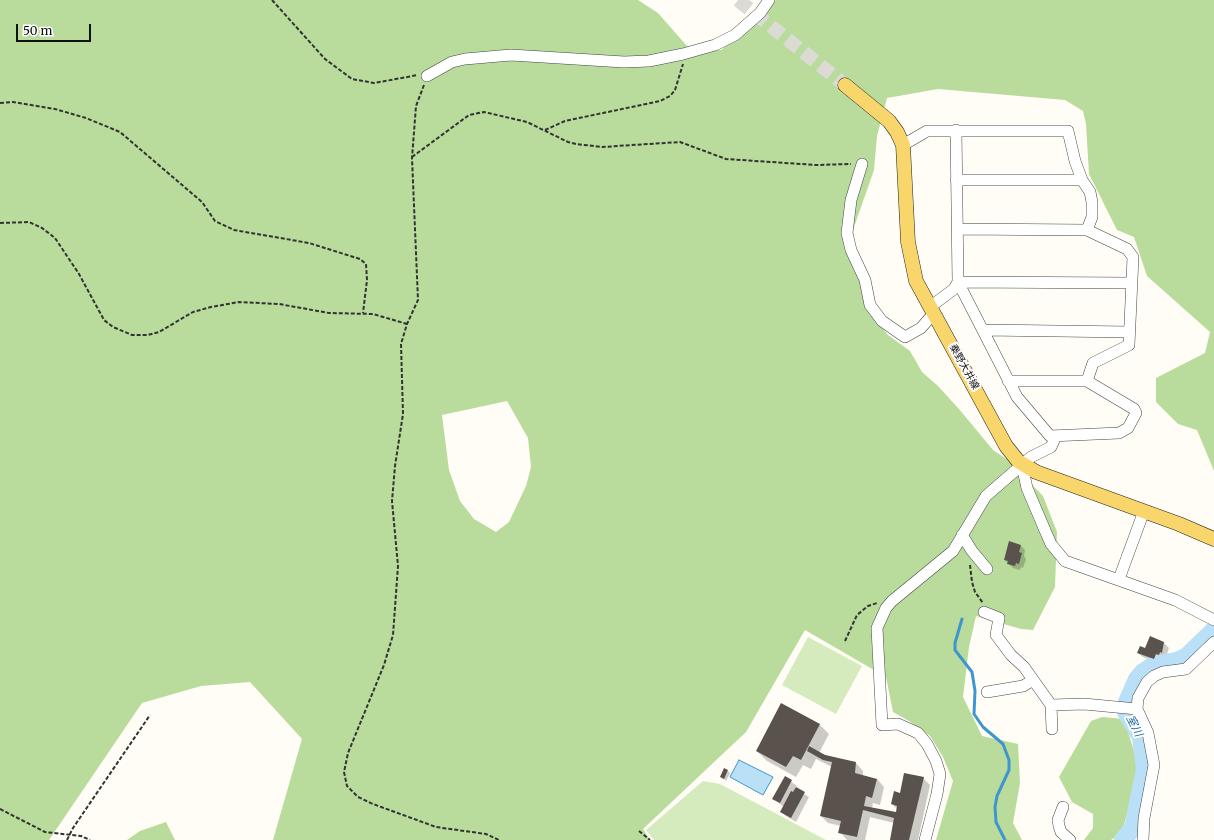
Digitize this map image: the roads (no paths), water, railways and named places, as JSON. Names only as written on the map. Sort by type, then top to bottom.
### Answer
[{"type":"main road","name":"秦野大井線","points":[[845,85],[889,121],[903,145],[908,242],[916,281],[1006,446],[1022,465],[1036,472],[1144,511],[1214,539]]},
{"type":"street","points":[[427,76],[452,62],[473,58],[511,55],[624,62],[649,61],[683,54],[715,45],[735,35],[760,13],[769,0]]},
{"type":"street","points":[[956,130],[958,282],[984,330],[1008,381],[1017,397],[1050,436],[1119,433],[1128,428],[1136,414],[1134,409],[1087,381],[1008,381]]},
{"type":"street","points":[[903,145],[927,131],[1068,131],[1071,147],[1082,180],[1090,192],[1092,217],[1088,230]]},
{"type":"street","points":[[862,164],[851,200],[847,233],[851,250],[866,280],[870,305],[882,321],[906,337],[921,328],[932,310],[954,289],[958,282]]},
{"type":"street","points":[[956,180],[1082,180]]},
{"type":"street","points":[[957,229],[1088,230],[1128,249],[1133,257],[1129,345],[1093,363],[1087,381]]},
{"type":"street","points":[[958,282],[1132,283]]},
{"type":"street","points":[[984,330],[1130,332]]},
{"type":"street","points":[[925,840],[937,794],[940,774],[936,761],[927,744],[918,733],[898,724],[882,725],[877,628],[890,603],[953,551],[986,496],[1031,457],[1051,448],[1056,436]]},
{"type":"street","points":[[1022,465],[1027,488],[1051,544],[1060,556],[1065,560],[1175,600],[1214,620]]},
{"type":"street","points":[[1119,579],[1144,511]]},
{"type":"street","points":[[962,535],[972,551],[987,569]]},
{"type":"street","points":[[984,612],[999,618],[996,635],[1033,680],[1051,705],[1052,729]]},
{"type":"street","points":[[1143,840],[1144,818],[1154,765],[1148,733],[1135,709],[1138,698],[1150,679],[1163,672],[1186,669],[1214,642]]},
{"type":"street","points":[[987,692],[1023,686],[1033,680]]},
{"type":"street","points":[[1051,705],[1084,704],[1135,709]]},
{"type":"street","points":[[1063,807],[1058,820],[1061,832],[1067,839]]},
{"type":"water","points":[[739,760],[773,777],[763,795],[730,777]]},
{"type":"waterway","points":[[962,619],[955,643],[955,650],[972,672],[975,691],[974,714],[983,727],[1003,744],[1009,760],[1009,770],[997,796],[995,807],[996,822],[1005,840]]},
{"type":"waterway","name":"室川","points":[[1123,840],[1133,828],[1145,769],[1141,737],[1126,712],[1127,702],[1137,679],[1143,672],[1154,665],[1176,661],[1186,657],[1214,630]]},
{"type":"tunnel","points":[[738,0],[845,85]]}]
